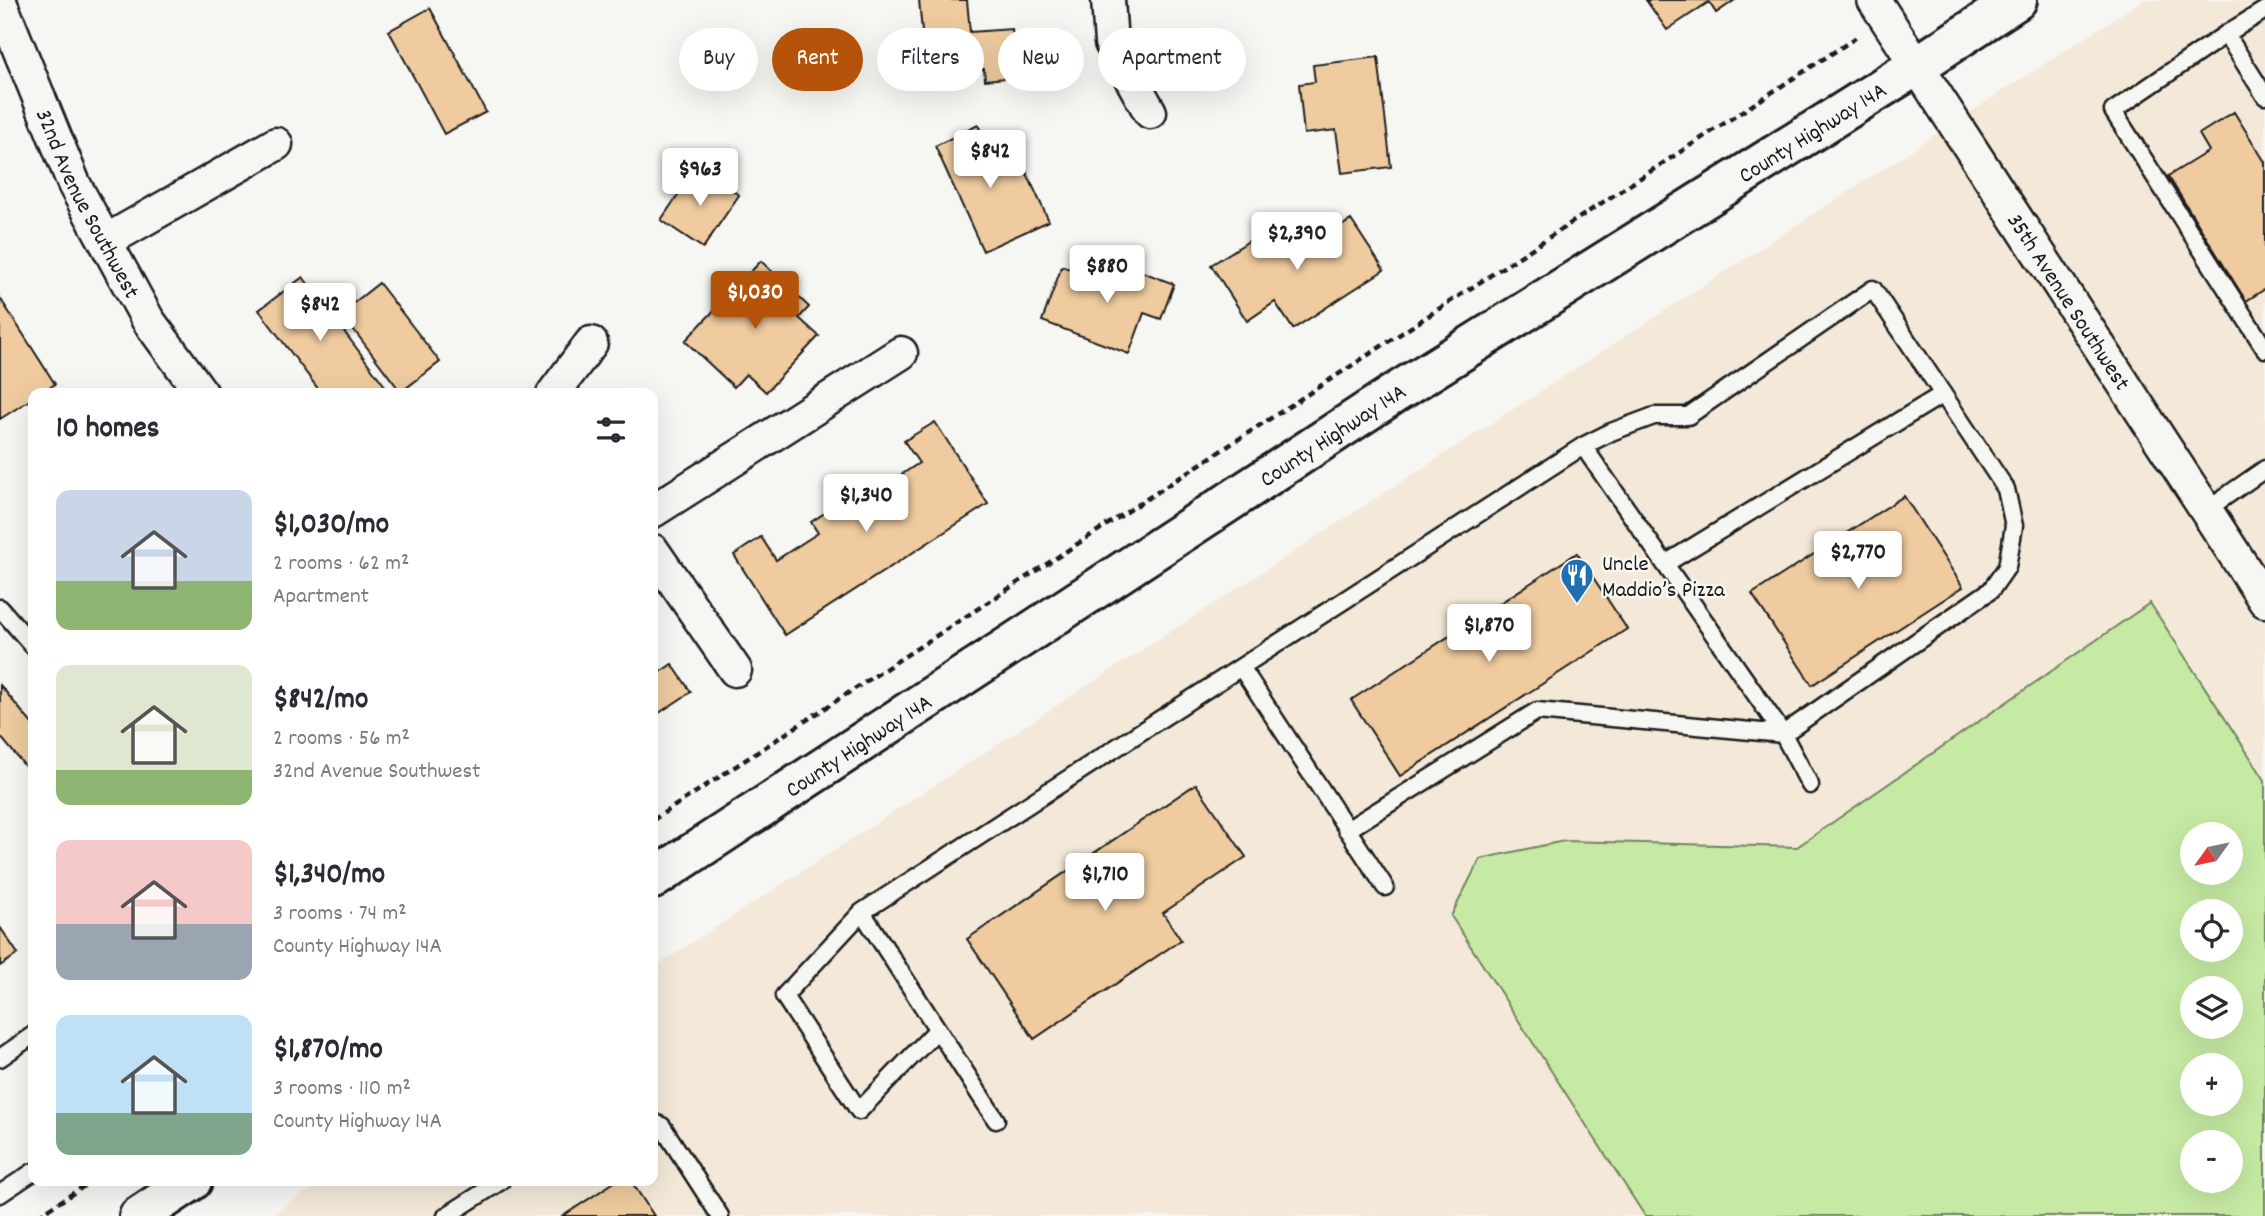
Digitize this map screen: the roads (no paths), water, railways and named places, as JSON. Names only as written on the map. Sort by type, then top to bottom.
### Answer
[{"type":"main road","name":"County Highway 14A","points":[[658,876],[1392,394],[1918,65],[2017,0]]},
{"type":"main road","points":[[139,1216],[184,1186]]},
{"type":"street","points":[[1108,0],[1111,43],[1150,112]]},
{"type":"street","name":"35th Avenue Southwest","points":[[1874,0],[2265,601]]},
{"type":"street","name":"32nd Avenue Southwest","points":[[0,2],[74,184],[148,320],[198,388]]},
{"type":"street","points":[[107,241],[276,144]]},
{"type":"street","points":[[557,388],[591,343]]},
{"type":"street","points":[[658,508],[901,353]]},
{"type":"street","points":[[658,558],[735,670]]},
{"type":"lane","points":[[2265,10],[2113,111],[2265,349]]},
{"type":"lane","points":[[2226,34],[2265,96]]},
{"type":"lane","points":[[937,1030],[859,1111],[784,996],[862,912],[1583,446],[1654,416],[1688,415],[1873,289],[2006,489],[2014,526],[2007,567],[1991,590],[1783,734],[1537,711],[1347,830]]},
{"type":"lane","points":[[1665,564],[1943,394]]},
{"type":"lane","points":[[1583,446],[1783,734],[1810,785]]},
{"type":"lane","points":[[2206,510],[2265,469]]},
{"type":"lane","points":[[0,608],[28,640]]},
{"type":"lane","points":[[1241,667],[1385,887]]},
{"type":"lane","points":[[862,912],[996,1120]]},
{"type":"lane","points":[[0,1058],[28,1038]]},
{"type":"lane","points":[[658,1124],[662,1126],[720,1216]]},
{"type":"lane","points":[[0,1194],[28,1175]]},
{"type":"lane","points":[[446,1216],[493,1186]]},
{"type":"place","name":"Uncle Maddio’s Pizza","points":[[1577,605]]}]
